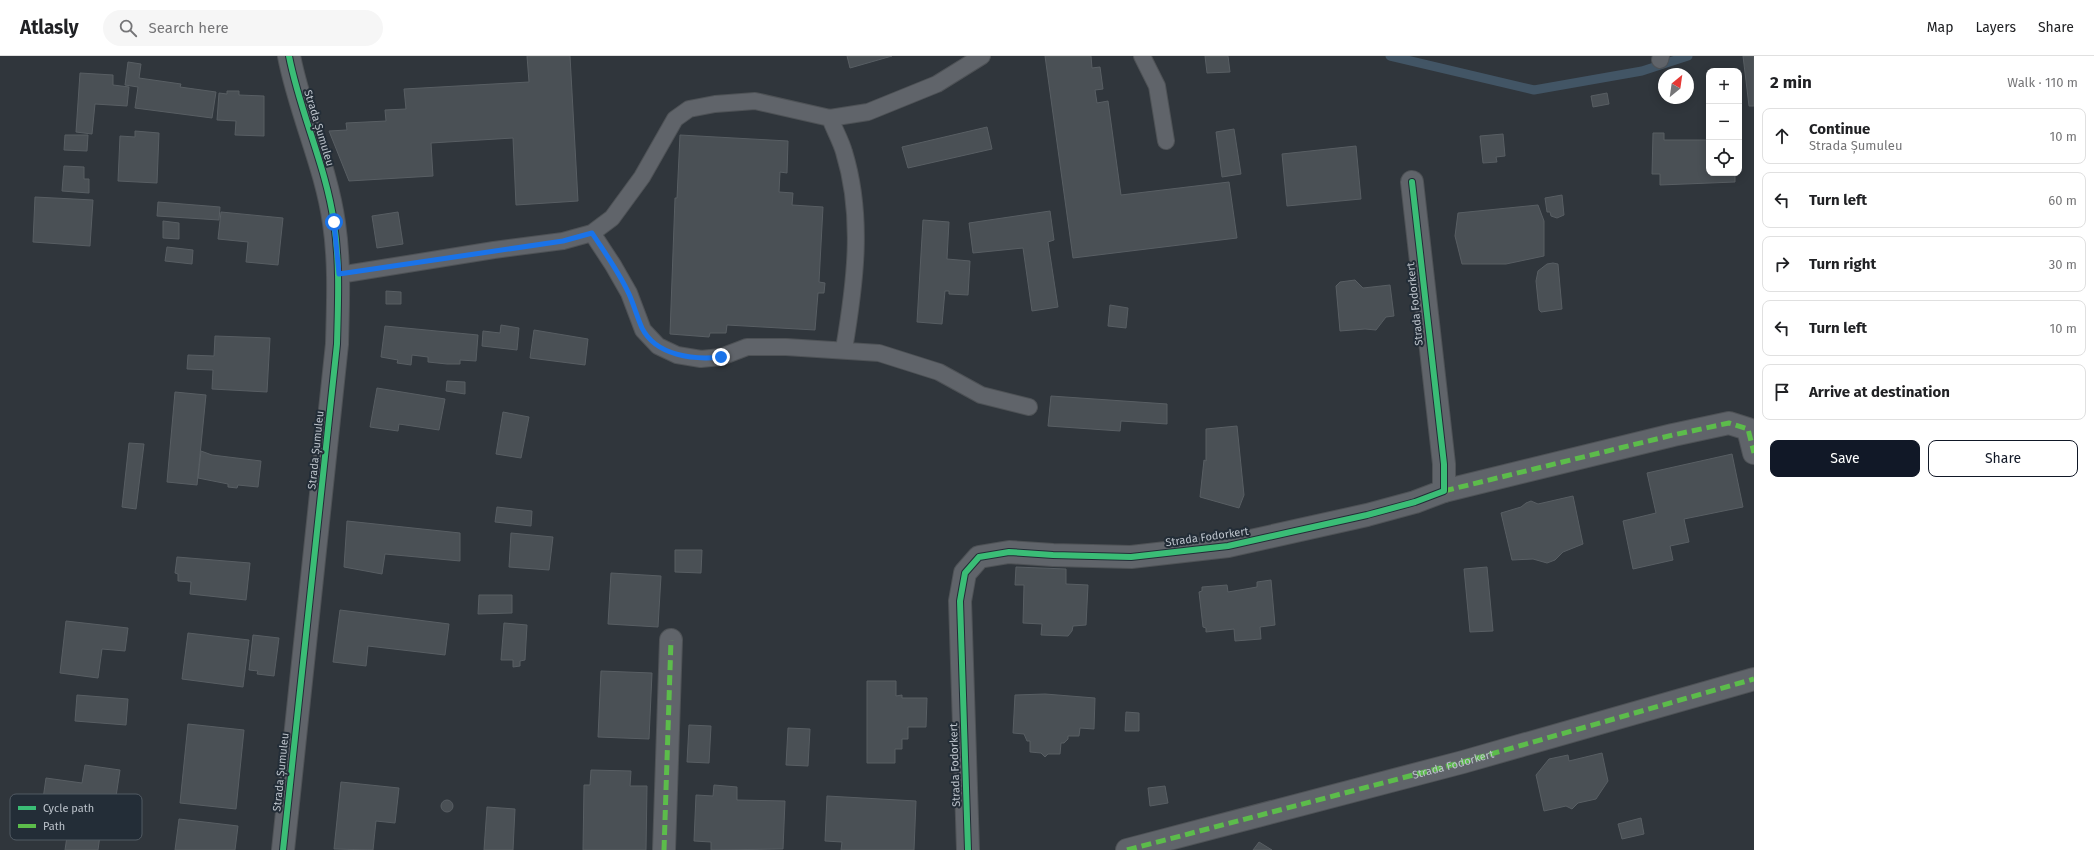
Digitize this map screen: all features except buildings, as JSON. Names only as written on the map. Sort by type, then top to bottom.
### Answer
[{"type":"street","name":"Strada Șumuleu","points":[[283,850],[337,344],[339,274],[334,222],[320,163],[293,77],[290,56]]},
{"type":"street","name":"Strada Fodorkert","points":[[1412,182],[1444,464],[1444,491]]},
{"type":"street","name":"Strada Fodorkert","points":[[968,850],[960,601],[965,573],[979,556],[1009,552],[1131,557],[1228,546],[1367,515],[1416,502],[1444,491],[1673,434],[1729,423],[1748,429],[1754,453]]},
{"type":"street","points":[[664,850],[671,640]]},
{"type":"street","name":"Strada Fodorkert","points":[[1127,850],[1463,762],[1754,679]]},
{"type":"lane","points":[[339,274],[563,241],[592,233],[612,218],[642,177],[675,119],[689,108],[715,104],[755,101],[830,118],[868,112],[937,84],[982,56]]},
{"type":"lane","points":[[1142,56],[1157,86],[1166,141]]},
{"type":"lane","points":[[830,118],[844,152],[856,213],[854,286],[844,349]]},
{"type":"lane","points":[[592,233],[613,265],[628,293],[643,330],[658,346],[677,355],[702,359],[714,357],[746,347],[844,349],[879,353],[939,372],[981,395],[1029,407]]},
{"type":"waterway","points":[[1390,56],[1534,90],[1642,71],[1688,56]]},
{"type":"marked path","points":[[1444,491],[1673,435],[1729,423],[1748,429],[1754,453]]},
{"type":"marked path","points":[[664,850],[671,640]]},
{"type":"marked path","points":[[1127,850],[1463,762],[1754,679]]},
{"type":"cycle path","points":[[283,850],[337,344],[338,299],[336,238],[330,202],[289,56]]},
{"type":"cycle path","points":[[968,850],[960,601],[965,573],[979,557],[1009,552],[1131,557],[1228,546],[1367,515],[1415,502],[1444,491],[1444,464],[1412,182]]},
{"type":"route","points":[[334,222],[339,274],[437,258],[563,241],[592,233],[613,265],[628,293],[643,330],[658,346],[677,355],[702,359],[721,357]]}]
